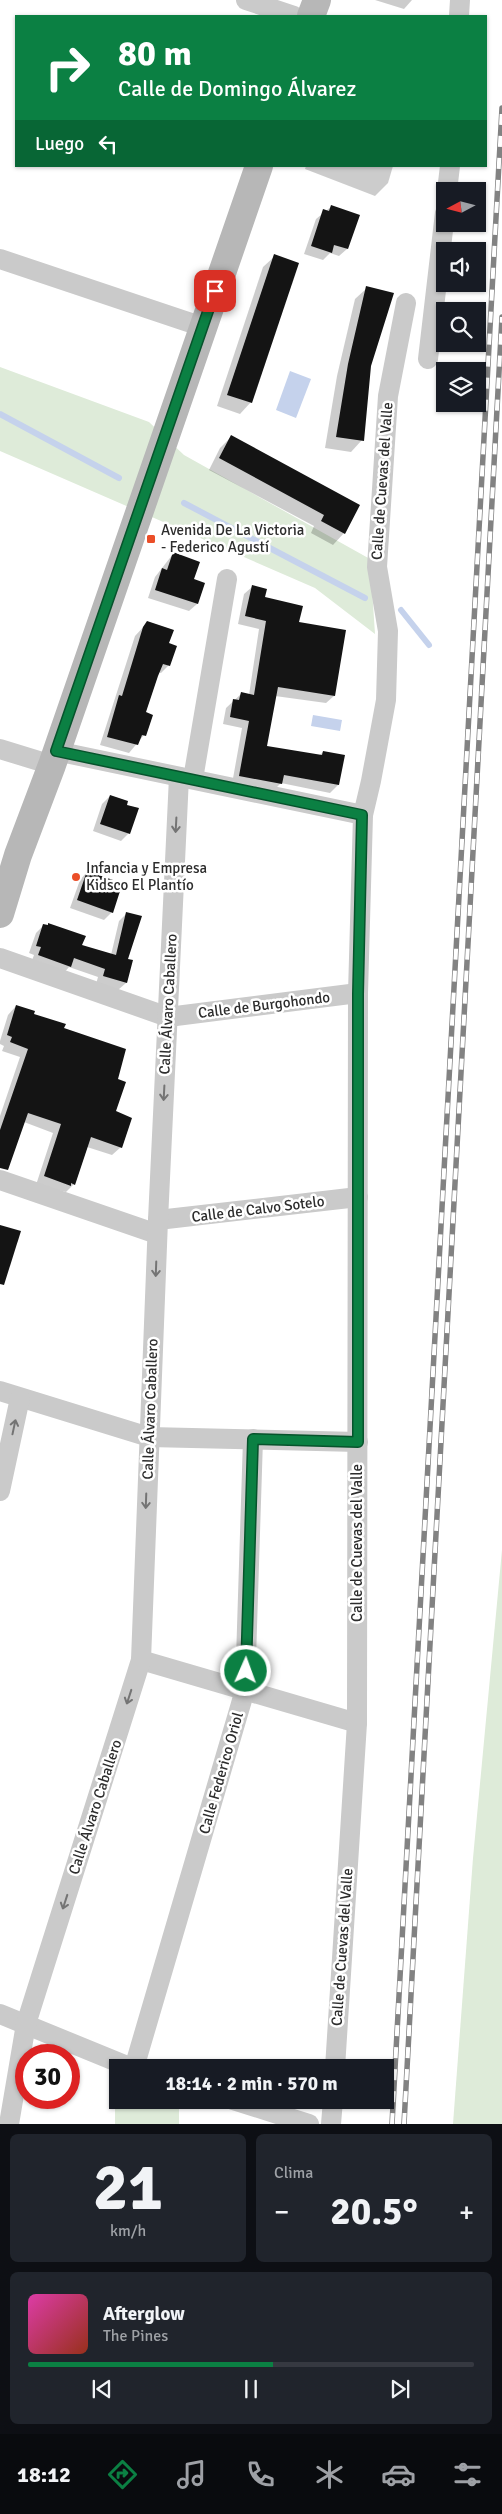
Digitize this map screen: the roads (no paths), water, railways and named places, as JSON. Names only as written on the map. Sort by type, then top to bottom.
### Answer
[{"type":"street","points":[[246,0],[291,15]]},
{"type":"street","points":[[311,15],[317,0]]},
{"type":"street","points":[[459,15],[460,0]]},
{"type":"street","points":[[0,914],[18,855],[54,758],[259,167]]},
{"type":"street","points":[[448,182],[450,167]]},
{"type":"street","points":[[428,359],[443,232]]},
{"type":"street","points":[[0,260],[203,327]]},
{"type":"street","name":"Calle de Cuevas del Valle","points":[[336,2059],[357,1723],[358,994],[362,815],[371,781],[386,700],[388,631],[377,566],[388,396],[406,303]]},
{"type":"street","name":"Calle Álvaro Caballero","points":[[9,2124],[26,2024],[141,1660],[157,1227],[168,1017],[186,778],[227,579]]},
{"type":"street","points":[[0,750],[186,778],[362,815]]},
{"type":"street","name":"Calle de Burgohondo","points":[[0,958],[168,1017],[358,994]]},
{"type":"street","name":"Calle de Calvo Sotelo","points":[[0,1180],[157,1227],[358,1197]]},
{"type":"street","points":[[0,1391],[148,1437],[358,1442]]},
{"type":"street","points":[[0,1490],[20,1398]]},
{"type":"street","name":"Calle Federico Oriol","points":[[136,2059],[245,1690],[253,1439]]},
{"type":"street","points":[[141,1660],[357,1723]]},
{"type":"street","points":[[0,2014],[111,2059]]},
{"type":"street","points":[[262,2109],[309,2124]]},
{"type":"street","points":[[332,2124],[333,2109]]},
{"type":"water","points":[[290,371],[311,379],[296,418],[276,410]]},
{"type":"water","points":[[313,715],[342,720],[340,731],[311,726]]},
{"type":"waterway","points":[[0,414],[119,478]]},
{"type":"waterway","points":[[184,503],[365,598]]},
{"type":"waterway","points":[[401,610],[429,645]]},
{"type":"railway","points":[[392,2124],[502,108]]},
{"type":"railway","points":[[404,2124],[502,317]]},
{"type":"place","name":"Avenida De La Victoria - Federico Agustí","points":[[151,539]]},
{"type":"place","name":"Infancia y Empresa Kidsco El Plantío","points":[[76,877]]}]
